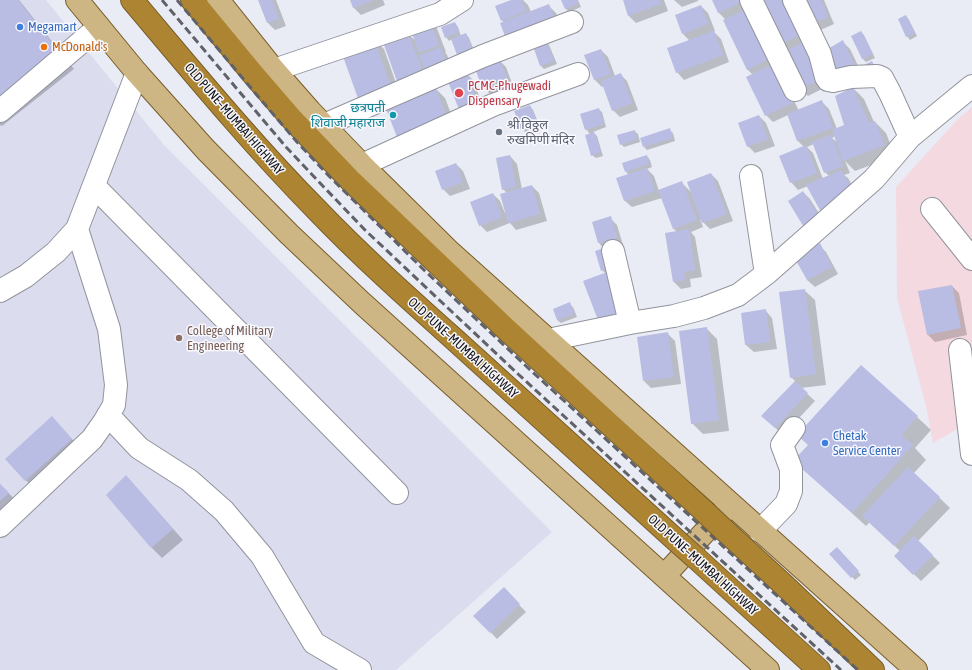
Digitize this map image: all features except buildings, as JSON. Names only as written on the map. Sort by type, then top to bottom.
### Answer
[{"type":"highway","name":"OLD PUNE–MUMBAI HIGHWAY","points":[[132,0],[224,109],[267,158],[316,210],[381,273],[819,670]]},
{"type":"highway","points":[[192,0],[290,117],[351,181],[505,328],[724,529],[872,670]]},
{"type":"main road","points":[[77,0],[137,73],[206,150],[294,239],[362,303],[768,670]]},
{"type":"main road","points":[[218,0],[274,70],[324,125],[450,252],[916,670]]},
{"type":"main road","points":[[664,576],[731,504]]},
{"type":"street","points":[[274,70],[440,14],[462,0]]},
{"type":"street","points":[[751,0],[795,90]]},
{"type":"street","points":[[794,0],[820,54],[828,80],[833,81],[851,77],[877,76],[882,78],[910,137]]},
{"type":"street","points":[[324,125],[483,56],[572,22]]},
{"type":"street","points":[[0,111],[99,27]]},
{"type":"street","points":[[0,291],[26,276],[56,252],[77,229],[137,73]]},
{"type":"street","points":[[362,165],[493,105],[578,74]]},
{"type":"street","points":[[548,340],[630,323],[674,316],[704,308],[738,295],[766,274],[874,179],[910,137],[972,86]]},
{"type":"street","points":[[751,176],[766,274]]},
{"type":"street","points":[[94,186],[397,493]]},
{"type":"street","points":[[932,209],[972,258]]},
{"type":"street","points":[[0,526],[92,439],[114,405],[116,385],[109,329],[77,229]]},
{"type":"street","points":[[613,251],[630,323]]},
{"type":"street","points":[[960,350],[968,388],[972,454]]},
{"type":"street","points":[[108,415],[139,448],[188,480],[224,511],[262,556],[314,643],[360,670]]},
{"type":"street","points":[[760,531],[786,504],[792,490],[791,469],[782,445],[794,428]]},
{"type":"shaded area","name":"College of Military Engineering","points":[[0,0],[46,0],[164,145],[552,532],[396,670],[0,670]]},
{"type":"shaded area","points":[[972,107],[972,418],[966,424],[933,443],[926,406],[897,298],[896,187],[957,120]]},
{"type":"railway","points":[[162,0],[286,147],[365,230],[518,374],[841,670]]},
{"type":"railway","points":[[177,0],[297,142],[329,176],[424,270],[526,366],[858,670]]},
{"type":"place","name":"Megamart","points":[[20,27]]},
{"type":"place","name":"McDonald's","points":[[44,47]]},
{"type":"place","name":"PCMC-Phugewadi Dispensary","points":[[459,93]]},
{"type":"place","name":"छत्रपती शिवाजी महाराज","points":[[393,115]]},
{"type":"place","name":"श्री विठ्ठल रुखमिणी मंदिर","points":[[499,132]]},
{"type":"place","name":"College of Military Engineering","points":[[179,338]]},
{"type":"place","name":"Chetak Service Center","points":[[825,443]]}]
